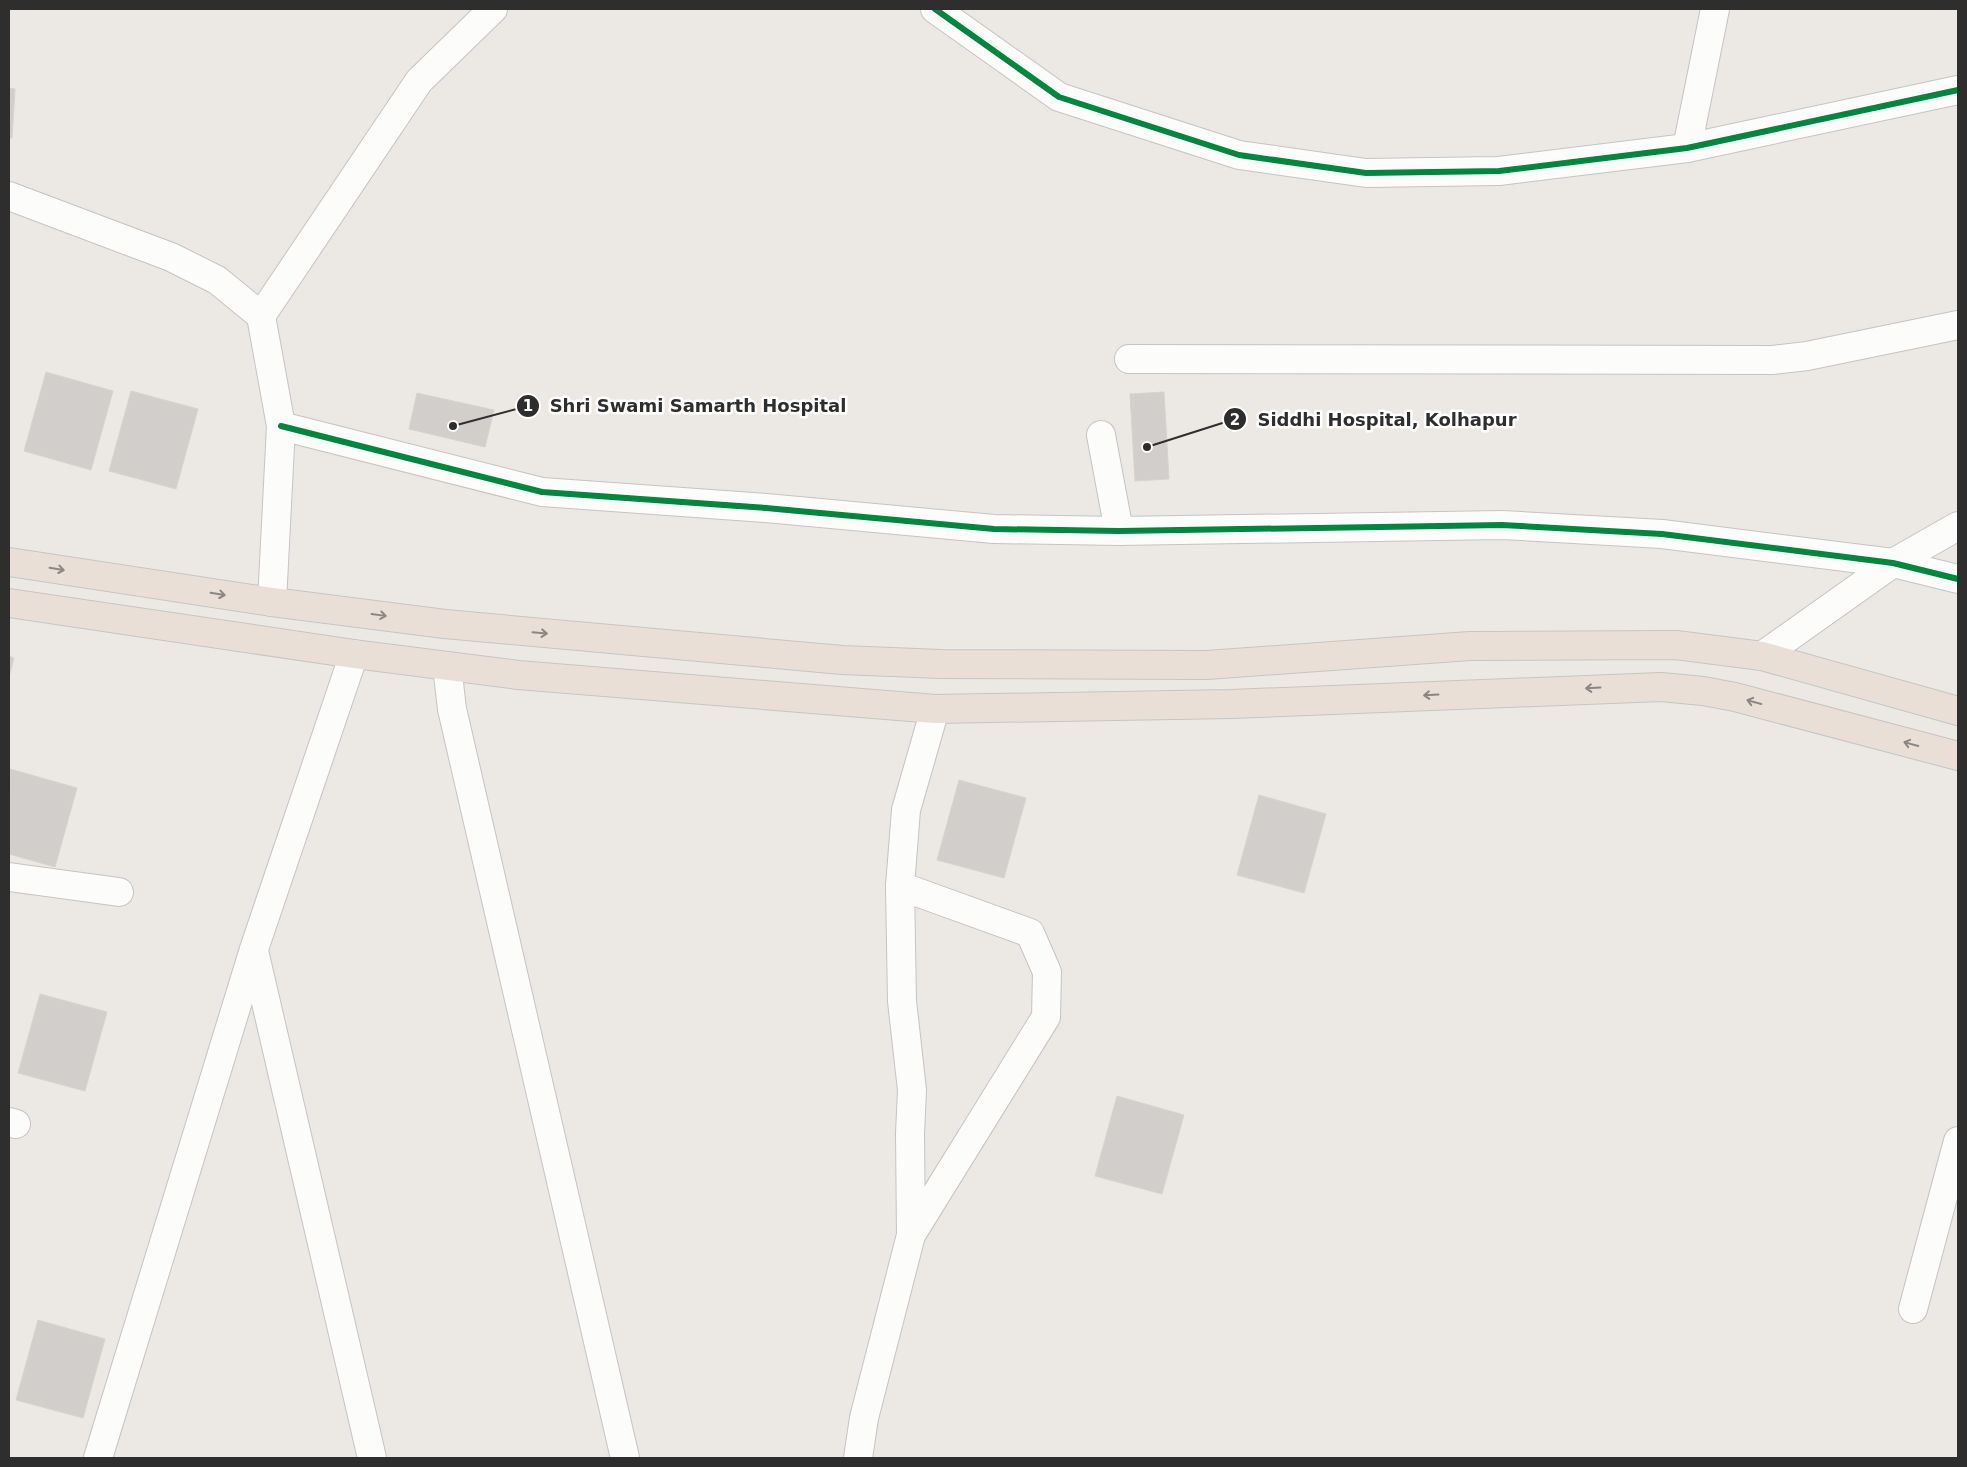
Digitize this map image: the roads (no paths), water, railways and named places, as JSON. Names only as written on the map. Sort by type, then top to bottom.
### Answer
[{"type":"highway","points":[[9,562],[272,602],[446,624],[852,661],[978,664],[1207,665],[1470,646],[1676,645],[1762,656],[1958,711]]},
{"type":"highway","points":[[9,603],[447,666],[518,674],[934,709],[1231,704],[1661,686],[1735,697],[1958,756]]},
{"type":"street","points":[[261,316],[420,81],[493,9]]},
{"type":"street","points":[[935,9],[1059,97],[1239,155],[1366,173],[1499,171],[1687,148],[1958,90]]},
{"type":"street","points":[[1687,148],[1715,9]]},
{"type":"street","points":[[9,196],[171,257],[217,280],[261,316],[281,426],[272,602]]},
{"type":"street","points":[[1129,359],[1772,360],[1807,356],[1958,325]]},
{"type":"street","points":[[281,426],[542,492],[766,508],[994,529],[1119,531],[1502,525],[1662,534],[1893,563],[1958,579]]},
{"type":"street","points":[[1101,435],[1119,531]]},
{"type":"street","points":[[1762,656],[1893,563],[1958,526]]},
{"type":"street","points":[[98,1458],[254,950],[354,654]]},
{"type":"street","points":[[447,666],[452,709],[625,1458]]},
{"type":"street","points":[[858,1458],[864,1418],[911,1235],[910,1134],[912,1090],[902,1000],[900,886],[906,810],[934,709]]},
{"type":"street","points":[[9,877],[119,892]]},
{"type":"street","points":[[900,886],[1030,933],[1047,972],[1046,1017],[911,1235]]},
{"type":"street","points":[[254,950],[372,1458]]},
{"type":"street","points":[[1913,1309],[1958,1141]]},
{"type":"place","name":"Shri Swami Samarth Hospital","points":[[453,426]]},
{"type":"place","name":"Siddhi Hospital, Kolhapur","points":[[1147,447]]}]
